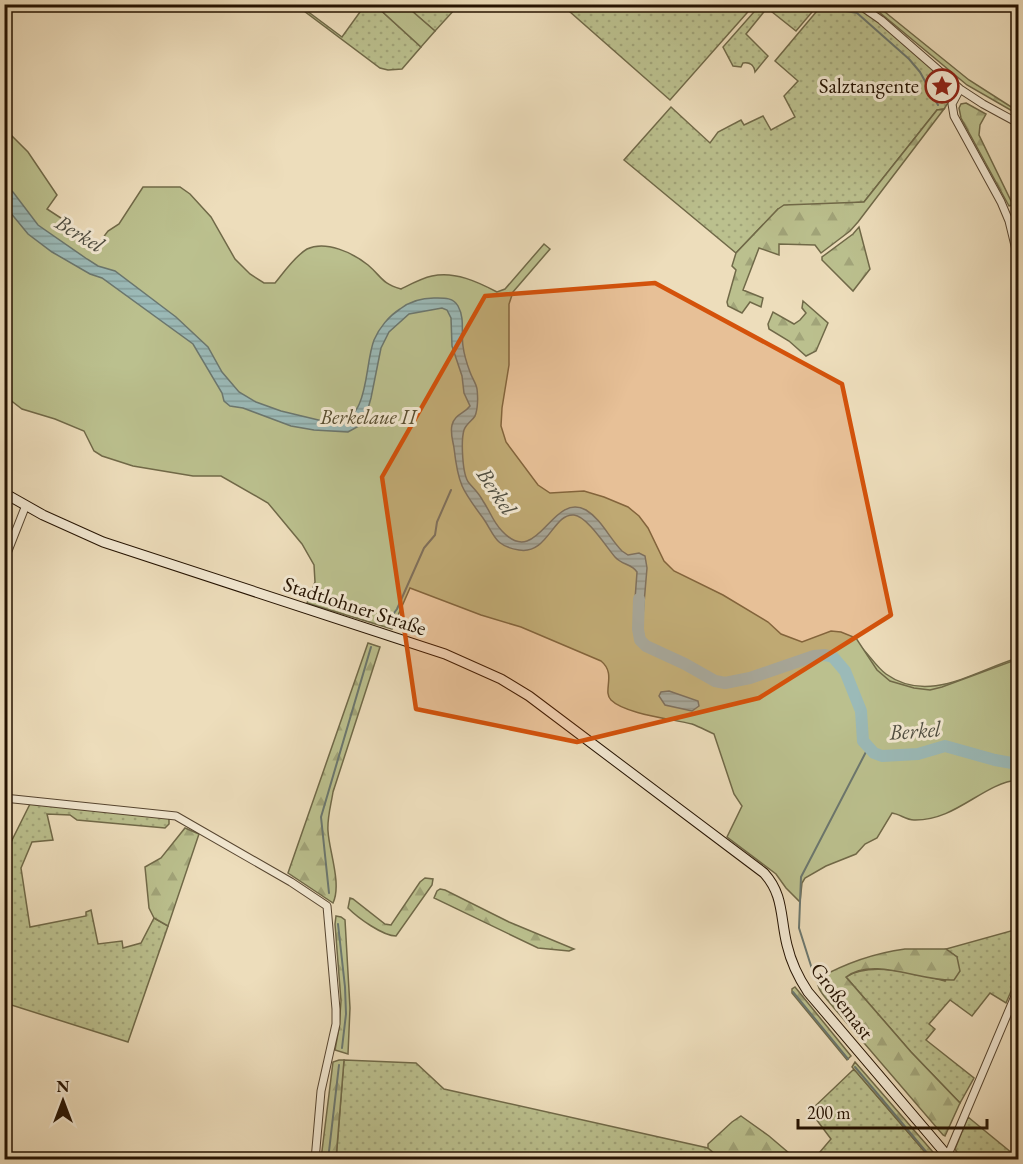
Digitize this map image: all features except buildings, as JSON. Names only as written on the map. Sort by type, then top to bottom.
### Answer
[{"type":"main road","points":[[4,8],[8,4]]},
{"type":"street","points":[[858,4],[881,20],[960,89],[1018,123]]},
{"type":"street","points":[[960,89],[952,104],[954,116],[1001,202],[1009,220],[1018,258]]},
{"type":"street","name":"Stadtlohner Straße","points":[[4,493],[103,542],[445,654],[481,669],[529,696],[754,865],[773,884]]},
{"type":"street","points":[[4,561],[26,505]]},
{"type":"street","points":[[4,798],[176,816],[291,882],[327,906],[336,1024],[321,1091],[315,1160]]},
{"type":"street","name":"Großemast","points":[[773,884],[778,896],[786,943],[800,979],[846,1038],[948,1158]]},
{"type":"street","points":[[948,1158],[1018,989]]},
{"type":"highlighted area","points":[[655,283],[842,384],[891,615],[759,698],[577,742],[416,709],[382,477],[485,296]]},
{"type":"green space","points":[[561,4],[754,4],[754,5],[670,100]]},
{"type":"green space","points":[[761,4],[818,5],[796,31],[767,8],[746,34],[768,56],[755,72],[753,66],[748,63],[743,63],[741,67],[733,66],[723,47]]},
{"type":"green space","points":[[875,4],[969,80],[1016,110],[1014,112],[967,85],[873,7]]},
{"type":"green space","points":[[296,5],[342,37],[365,5],[375,5],[421,47],[402,69],[380,68]]},
{"type":"green space","points":[[375,5],[405,5],[435,31],[421,47]]},
{"type":"green space","points":[[405,5],[454,5],[456,8],[435,31]]},
{"type":"green space","points":[[822,5],[853,5],[867,11],[954,88],[953,95],[944,109],[937,110],[864,202],[778,209],[736,253],[624,160],[671,107],[710,143],[718,132],[741,120],[744,125],[763,116],[771,130],[795,117],[784,96],[798,81],[775,61]]},
{"type":"green space","points":[[966,103],[986,114],[980,125],[979,135],[1013,205],[1009,206],[961,118],[959,108],[961,104]]},
{"type":"green space","points":[[944,109],[850,231],[821,253],[815,245],[779,244],[779,255],[759,248],[743,290],[763,298],[761,307],[750,302],[742,313],[728,306],[727,302],[736,270],[732,266],[736,253],[778,209],[784,205],[864,202],[937,110]]},
{"type":"green space","name":"Berkelaue II","points":[[4,128],[28,152],[57,195],[47,209],[99,243],[108,231],[119,224],[143,187],[180,187],[190,194],[211,217],[235,259],[250,274],[264,283],[275,283],[303,252],[322,246],[339,249],[355,256],[385,282],[401,289],[428,277],[449,275],[474,281],[497,292],[505,289],[544,244],[550,249],[513,292],[509,304],[509,365],[501,426],[506,442],[538,485],[550,493],[584,491],[628,507],[648,528],[664,561],[674,571],[723,595],[768,622],[781,634],[802,642],[831,631],[856,638],[877,670],[890,681],[930,690],[1018,659],[1018,780],[993,788],[956,809],[929,819],[911,820],[892,813],[877,838],[865,844],[856,854],[826,866],[805,878],[802,883],[800,902],[776,874],[727,837],[742,806],[734,794],[714,734],[692,724],[638,712],[618,705],[609,696],[608,671],[601,661],[521,627],[481,615],[410,588],[392,629],[307,603],[315,582],[314,565],[302,544],[268,503],[221,476],[193,476],[133,466],[102,456],[94,451],[84,431],[22,409],[5,396]]},
{"type":"green space","points":[[859,227],[870,269],[853,291],[822,260],[822,257]]},
{"type":"green space","points":[[803,301],[828,323],[816,351],[806,356],[789,341],[769,329],[768,324],[773,312],[794,324],[806,313],[802,308]]},
{"type":"green space","points":[[854,641],[886,674],[902,683],[936,686],[969,677],[1018,658],[1018,671],[937,698],[879,678]]},
{"type":"green space","points":[[368,643],[380,647],[333,792],[329,816],[328,831],[336,887],[333,903],[288,873]]},
{"type":"green space","points":[[30,804],[169,818],[169,824],[165,828],[77,820],[70,815],[47,814],[53,840],[32,842],[21,868],[30,927],[86,916],[86,912],[91,910],[98,944],[122,941],[123,948],[141,943],[154,918],[168,926],[128,1042],[5,1003],[5,851]]},
{"type":"green space","points":[[185,828],[199,834],[168,926],[154,918],[149,908],[145,867],[161,858]]},
{"type":"green space","points":[[425,878],[433,879],[432,885],[396,936],[378,930],[348,908],[350,898],[353,899],[385,924],[391,925]]},
{"type":"green space","points":[[440,889],[509,922],[574,949],[569,951],[538,948],[434,898]]},
{"type":"green space","points":[[336,916],[345,920],[350,1008],[348,1054],[335,1050],[341,1001]]},
{"type":"green space","points":[[1018,929],[1018,975],[1006,1003],[990,993],[972,1016],[950,1000],[929,1024],[935,1029],[926,1040],[974,1078],[960,1103],[911,1052],[846,977],[856,972],[881,969],[908,972],[945,981],[957,957],[946,949]]},
{"type":"green space","points":[[905,949],[946,949],[957,957],[960,971],[954,980],[941,980],[884,969],[857,971],[846,977],[911,1052],[960,1103],[945,1136],[826,998],[817,983],[817,979],[849,964],[882,953]]},
{"type":"green space","points":[[795,987],[851,1056],[847,1060],[792,993]]},
{"type":"green space","points":[[344,1060],[416,1063],[444,1089],[708,1148],[721,1159],[336,1160]]},
{"type":"green space","points":[[344,1060],[336,1159],[321,1159],[333,1062]]},
{"type":"green space","points":[[855,1062],[939,1159],[931,1159],[852,1067]]},
{"type":"green space","points":[[854,1069],[931,1159],[814,1159],[831,1139],[810,1111]]},
{"type":"green space","points":[[741,1116],[796,1159],[721,1159],[708,1148],[708,1144]]},
{"type":"green space","points":[[968,1117],[1018,1159],[961,1159],[955,1149]]},
{"type":"water","points":[[5,185],[38,225],[98,266],[115,271],[176,317],[208,347],[222,372],[239,392],[256,402],[281,411],[335,424],[346,420],[360,402],[374,340],[388,319],[412,302],[429,298],[453,301],[458,306],[461,315],[464,352],[476,387],[478,402],[474,418],[465,428],[463,435],[464,465],[469,483],[480,496],[499,528],[515,541],[525,542],[535,536],[563,511],[574,507],[586,510],[601,524],[622,551],[628,555],[639,553],[645,556],[647,568],[643,615],[634,613],[637,572],[615,557],[591,526],[579,517],[567,516],[537,546],[529,550],[519,550],[505,546],[496,539],[470,500],[459,479],[451,431],[455,419],[470,406],[464,393],[462,376],[452,346],[451,318],[447,310],[442,308],[409,314],[389,332],[381,348],[367,412],[359,426],[348,432],[291,426],[243,408],[230,406],[224,401],[222,393],[193,344],[102,278],[90,274],[52,252],[28,234],[5,206]]},
{"type":"water","points":[[669,691],[698,701],[699,706],[692,711],[665,705],[659,696],[661,692]]},
{"type":"waterway","points":[[824,7],[857,13],[909,59],[920,72],[938,105]]},
{"type":"waterway","points":[[389,620],[397,609],[424,548],[435,535],[437,522],[451,490]]},
{"type":"waterway","name":"Berkel","points":[[639,599],[640,640],[646,646],[715,681],[725,683],[750,678],[814,656],[833,657],[845,671],[861,711],[863,741],[874,753],[882,756],[918,754],[945,746],[1018,764]]},
{"type":"waterway","points":[[329,893],[321,817],[371,647]]},
{"type":"waterway","points":[[812,969],[799,928],[801,877],[868,748]]},
{"type":"waterway","points":[[338,924],[346,1014],[342,1048]]},
{"type":"waterway","points":[[793,992],[848,1059]]},
{"type":"waterway","points":[[328,1160],[339,1065]]},
{"type":"waterway","points":[[855,1067],[933,1160]]},
{"type":"place","name":"Salztangente","points":[[942,86]]}]
